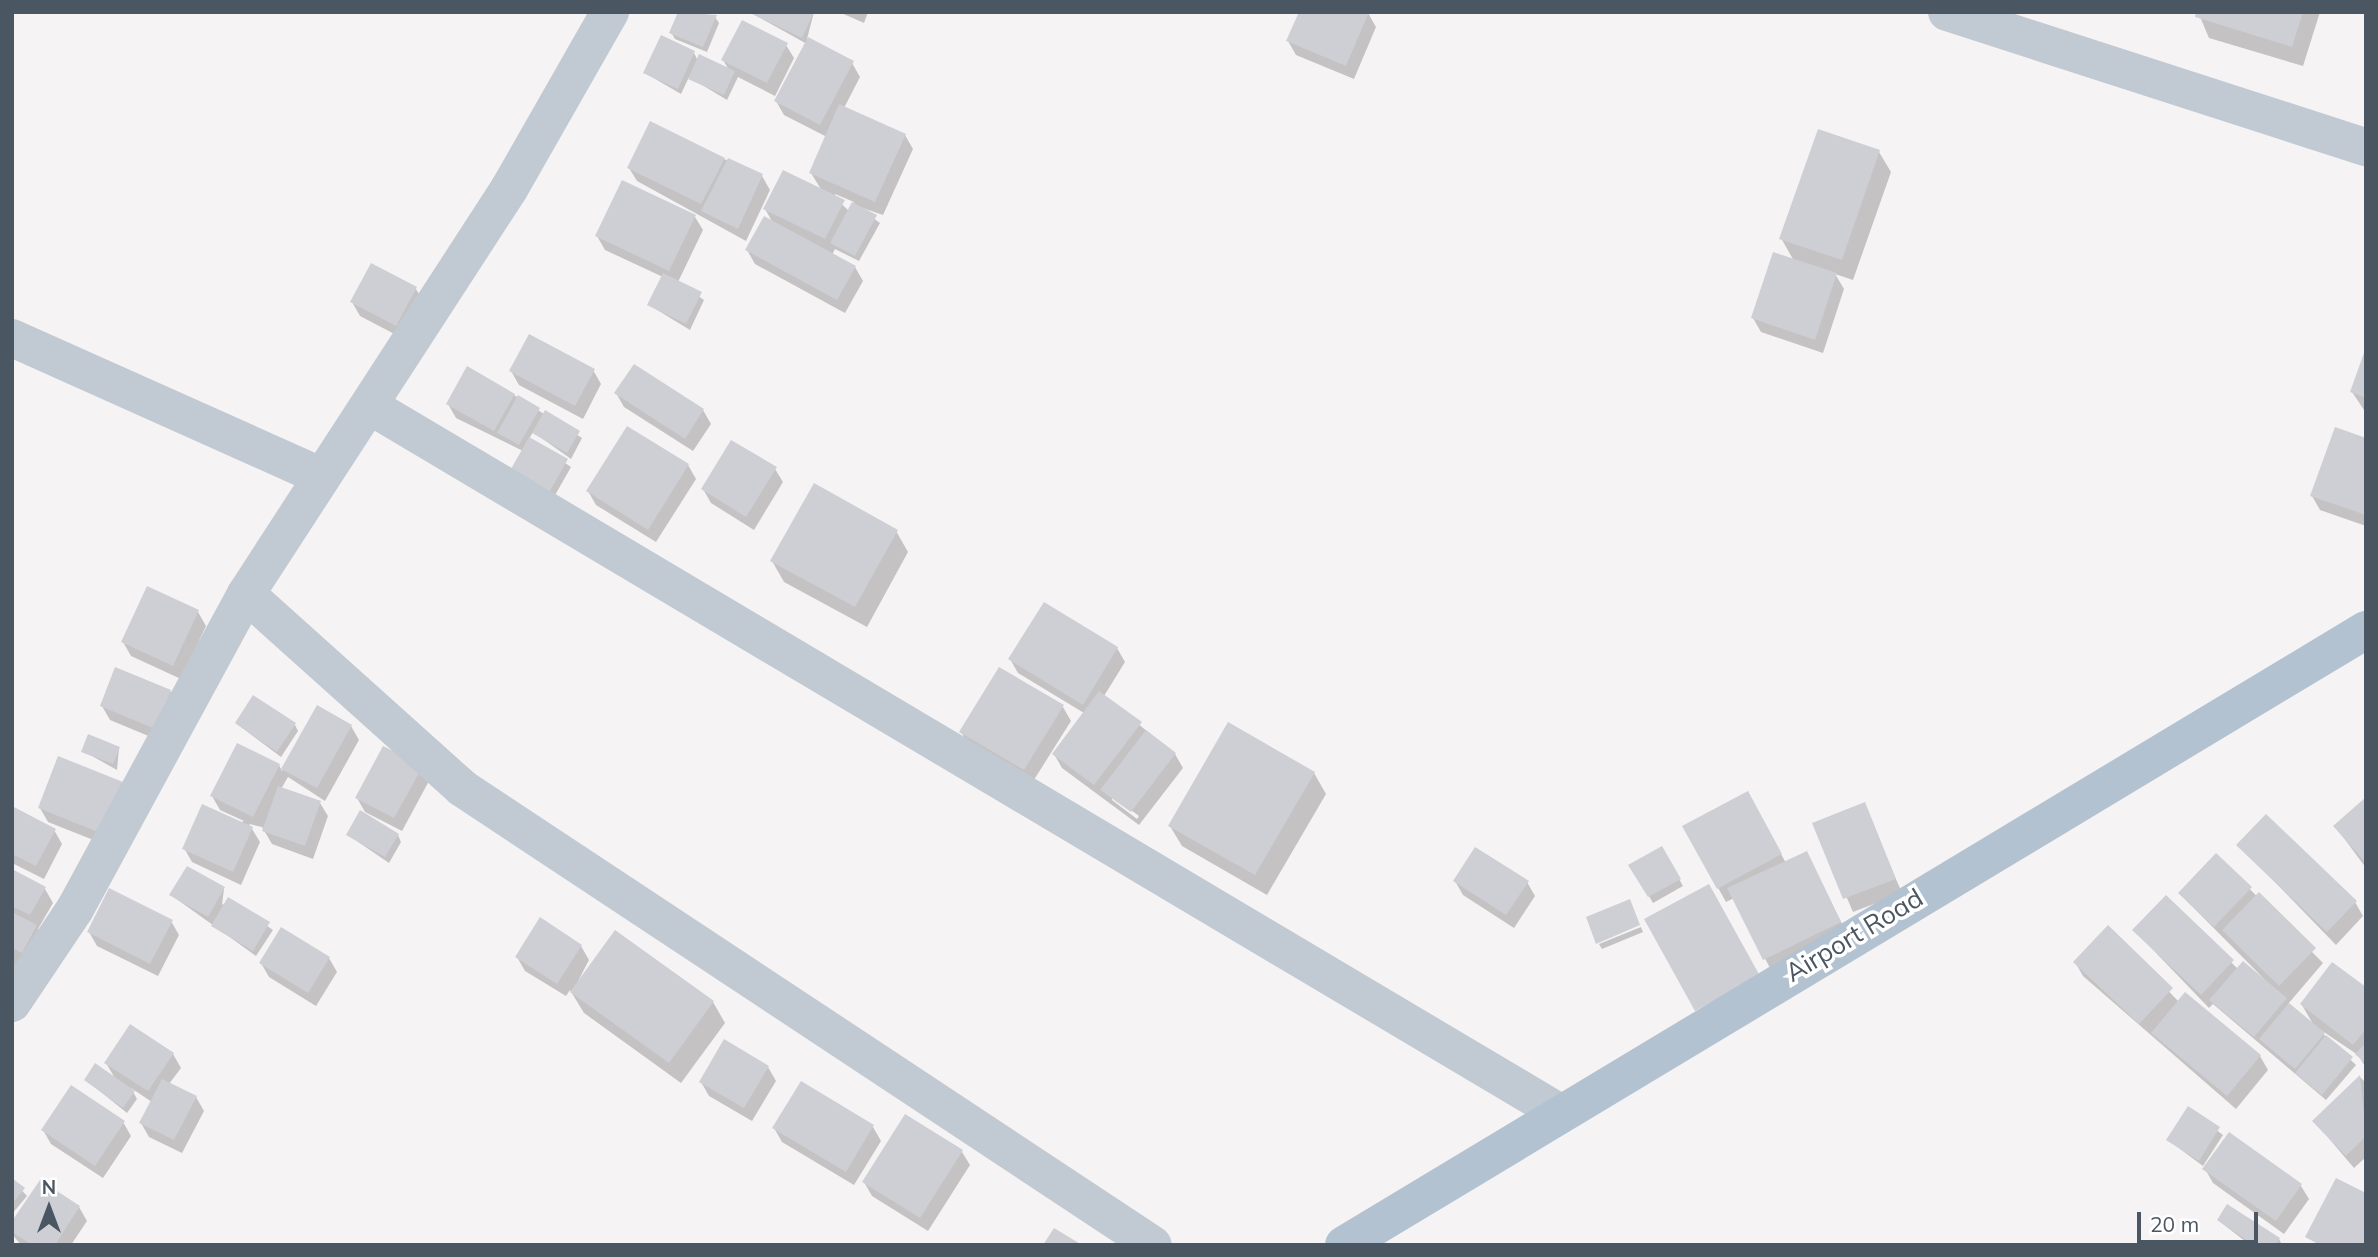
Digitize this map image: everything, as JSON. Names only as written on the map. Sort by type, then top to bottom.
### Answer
[{"type":"main road","name":"Airport Road","points":[[1344,1245],[1557,1111],[2366,630]]},
{"type":"street","points":[[12,1003],[75,909],[246,594],[318,475],[370,407],[509,189],[610,12]]},
{"type":"street","points":[[1947,12],[2366,147]]},
{"type":"street","points":[[12,338],[318,475]]},
{"type":"street","points":[[370,407],[1557,1111]]},
{"type":"street","points":[[246,594],[462,788],[1153,1245]]},
{"type":"building","points":[[678,12],[717,15],[703,47],[669,33]]},
{"type":"building","points":[[748,12],[814,12],[802,38]]},
{"type":"building","points":[[1299,12],[1369,12],[1346,66],[1286,41]]},
{"type":"building","points":[[2196,12],[2303,12],[2292,47],[2195,17]]},
{"type":"building","points":[[742,20],[788,43],[767,83],[721,60]]},
{"type":"building","points":[[661,35],[695,51],[678,89],[643,73]]},
{"type":"building","points":[[808,37],[854,61],[820,125],[774,101]]},
{"type":"building","points":[[699,54],[735,71],[724,95],[688,79]]},
{"type":"building","points":[[839,104],[906,134],[875,202],[809,173]]},
{"type":"building","points":[[650,121],[725,158],[701,204],[627,168]]},
{"type":"building","points":[[1818,129],[1880,150],[1842,260],[1779,239]]},
{"type":"building","points":[[728,158],[763,174],[738,229],[701,211]]},
{"type":"building","points":[[783,170],[845,200],[825,239],[763,209]]},
{"type":"building","points":[[622,180],[696,215],[669,271],[595,236]]},
{"type":"building","points":[[852,202],[877,215],[855,256],[830,243]]},
{"type":"building","points":[[764,216],[856,266],[837,300],[745,250]]},
{"type":"building","points":[[1773,252],[1837,273],[1815,340],[1751,318]]},
{"type":"building","points":[[371,263],[417,287],[396,326],[350,302]]},
{"type":"building","points":[[663,273],[702,292],[686,324],[647,305]]},
{"type":"building","points":[[529,334],[595,369],[575,406],[509,371]]},
{"type":"building","points":[[2366,350],[2366,398],[2350,392]]},
{"type":"building","points":[[634,364],[704,409],[685,439],[614,393]]},
{"type":"building","points":[[467,366],[515,394],[494,431],[446,404]]},
{"type":"building","points":[[518,395],[540,408],[519,445],[497,433]]},
{"type":"building","points":[[545,410],[580,431],[567,453],[532,433]]},
{"type":"building","points":[[627,426],[689,464],[648,530],[586,491]]},
{"type":"building","points":[[2335,427],[2366,438],[2366,515],[2310,496]]},
{"type":"building","points":[[529,437],[568,459],[550,491],[511,469]]},
{"type":"building","points":[[731,440],[777,467],[746,517],[701,489]]},
{"type":"building","points":[[814,483],[898,530],[855,607],[770,561]]},
{"type":"building","points":[[147,586],[199,610],[173,666],[121,642]]},
{"type":"building","points":[[1044,602],[1118,647],[1083,705],[1008,659]]},
{"type":"building","points":[[115,667],[171,690],[155,729],[100,706]]},
{"type":"building","points":[[999,667],[1064,705],[1024,770],[959,732]]},
{"type":"building","points":[[1099,691],[1142,722],[1094,785],[1052,754]]},
{"type":"building","points":[[253,695],[296,723],[277,752],[235,723]]},
{"type":"building","points":[[317,705],[352,725],[317,788],[281,769]]},
{"type":"building","points":[[1228,722],[1315,772],[1255,875],[1168,826]]},
{"type":"building","points":[[1146,730],[1176,753],[1131,812],[1100,790]]},
{"type":"building","points":[[88,734],[120,747],[113,764],[81,752]]},
{"type":"building","points":[[237,743],[280,764],[253,817],[210,796]]},
{"type":"building","points":[[383,746],[423,766],[394,818],[355,798]]},
{"type":"building","points":[[58,756],[123,782],[103,834],[38,808]]},
{"type":"building","points":[[278,786],[321,801],[305,846],[262,831]]},
{"type":"building","points":[[1748,791],[1782,854],[1717,889],[1682,826]]},
{"type":"building","points":[[2366,797],[2366,863],[2333,826]]},
{"type":"building","points":[[1865,802],[1896,879],[1843,899],[1812,823]]},
{"type":"building","points":[[202,804],[253,827],[233,872],[182,849]]},
{"type":"building","points":[[12,806],[56,829],[36,866],[12,854]]},
{"type":"building","points":[[360,810],[399,834],[385,857],[346,835]]},
{"type":"building","points":[[2266,814],[2357,901],[2327,932],[2236,845]]},
{"type":"building","points":[[1662,846],[1681,879],[1648,897],[1628,865]]},
{"type":"building","points":[[1475,847],[1529,881],[1506,915],[1453,881]]},
{"type":"building","points":[[1807,851],[1841,922],[1763,960],[1727,888]]},
{"type":"building","points":[[2216,853],[2252,887],[2214,927],[2178,893]]},
{"type":"building","points":[[187,866],[225,887],[208,917],[169,895]]},
{"type":"building","points":[[12,869],[46,887],[30,915],[12,906]]},
{"type":"building","points":[[1709,884],[1760,976],[1695,1011],[1644,919]]},
{"type":"building","points":[[109,888],[173,920],[150,964],[87,932]]},
{"type":"building","points":[[2259,892],[2316,948],[2279,986],[2222,930]]},
{"type":"building","points":[[2166,895],[2234,960],[2201,995],[2132,930]]},
{"type":"building","points":[[228,897],[270,922],[253,951],[211,926]]},
{"type":"building","points":[[1630,899],[1640,925],[1596,944],[1586,917]]},
{"type":"building","points":[[12,912],[37,925],[22,953],[12,948]]},
{"type":"building","points":[[540,917],[582,945],[557,984],[515,957]]},
{"type":"building","points":[[2108,925],[2173,988],[2139,1024],[2073,962]]},
{"type":"building","points":[[281,927],[330,957],[308,993],[259,963]]},
{"type":"building","points":[[615,930],[714,1001],[669,1063],[570,992]]},
{"type":"building","points":[[2243,961],[2287,998],[2254,1037],[2209,1000]]},
{"type":"building","points":[[2332,962],[2366,987],[2366,1029],[2353,1045],[2300,1004]]},
{"type":"building","points":[[2185,992],[2261,1055],[2227,1096],[2151,1033]]},
{"type":"building","points":[[2289,1003],[2325,1033],[2295,1069],[2259,1039]]},
{"type":"building","points":[[130,1024],[174,1053],[148,1091],[104,1063]]},
{"type":"building","points":[[2326,1035],[2353,1057],[2322,1095],[2295,1073]]},
{"type":"building","points":[[724,1039],[769,1066],[744,1108],[699,1082]]},
{"type":"building","points":[[2366,1043],[2366,1064],[2355,1054]]},
{"type":"building","points":[[95,1063],[135,1091],[123,1108],[84,1080]]},
{"type":"building","points":[[2360,1075],[2366,1136],[2346,1156],[2312,1121]]},
{"type":"building","points":[[162,1079],[197,1096],[174,1140],[139,1123]]},
{"type":"building","points":[[801,1081],[874,1125],[846,1172],[772,1128]]},
{"type":"building","points":[[71,1085],[125,1121],[95,1166],[41,1130]]},
{"type":"building","points":[[2188,1106],[2220,1127],[2199,1161],[2166,1140]]},
{"type":"building","points":[[905,1114],[963,1150],[920,1218],[862,1182]]},
{"type":"building","points":[[2229,1132],[2302,1184],[2276,1221],[2202,1169]]},
{"type":"building","points":[[12,1178],[25,1188],[12,1204]]},
{"type":"building","points":[[2336,1178],[2366,1193],[2366,1245],[2320,1245],[2305,1237]]},
{"type":"building","points":[[40,1180],[80,1206],[55,1245],[32,1245],[12,1232],[12,1221]]},
{"type":"building","points":[[2227,1204],[2280,1238],[2275,1245],[2254,1245],[2217,1220]]},
{"type":"building","points":[[1054,1228],[1082,1245],[1043,1245]]}]
